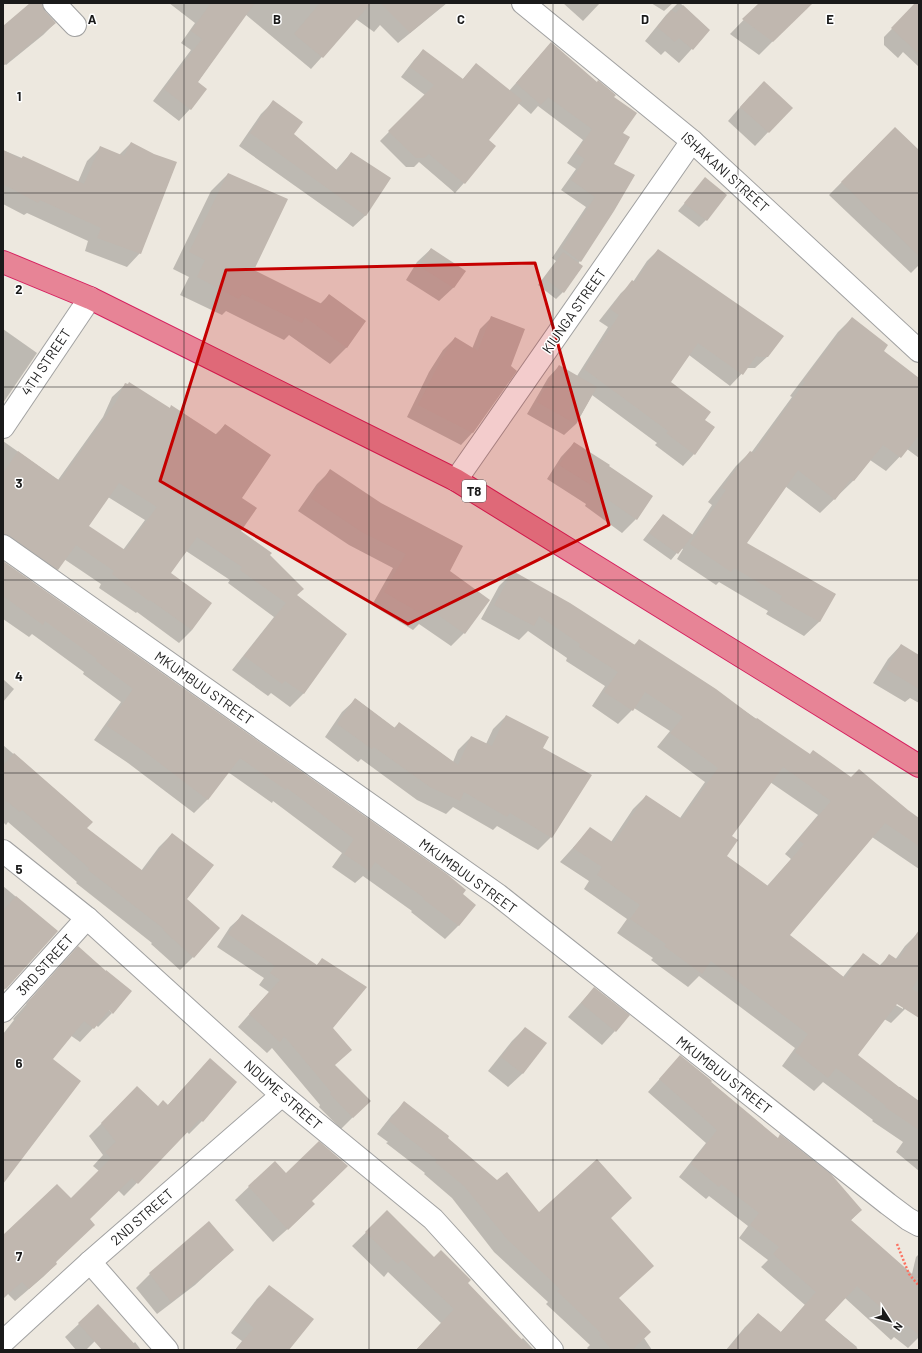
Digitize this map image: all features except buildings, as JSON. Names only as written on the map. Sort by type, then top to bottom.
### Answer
[{"type":"highway","name":"T8","points":[[3,262],[90,298],[456,480],[919,766]]},
{"type":"street","points":[[54,3],[75,25]]},
{"type":"street","name":"ISHAKANI STREET","points":[[523,3],[692,141],[919,351]]},
{"type":"street","name":"KIUNGA STREET","points":[[456,480],[692,141]]},
{"type":"street","name":"4TH STREET","points":[[3,427],[90,298]]},
{"type":"street","name":"MKUMBUU STREET","points":[[3,546],[498,895],[881,1199],[908,1219],[919,1225]]},
{"type":"street","name":"NDUME STREET","points":[[3,851],[87,918],[282,1095],[433,1219],[552,1350]]},
{"type":"street","name":"3RD STREET","points":[[3,1011],[87,918]]},
{"type":"street","name":"2ND STREET","points":[[3,1342],[90,1262],[282,1095]]},
{"type":"street","points":[[90,1262],[167,1350]]},
{"type":"path","points":[[896,1243],[909,1274],[919,1286]]},
{"type":"highlighted area","points":[[535,263],[609,525],[408,624],[160,481],[226,270]]}]
